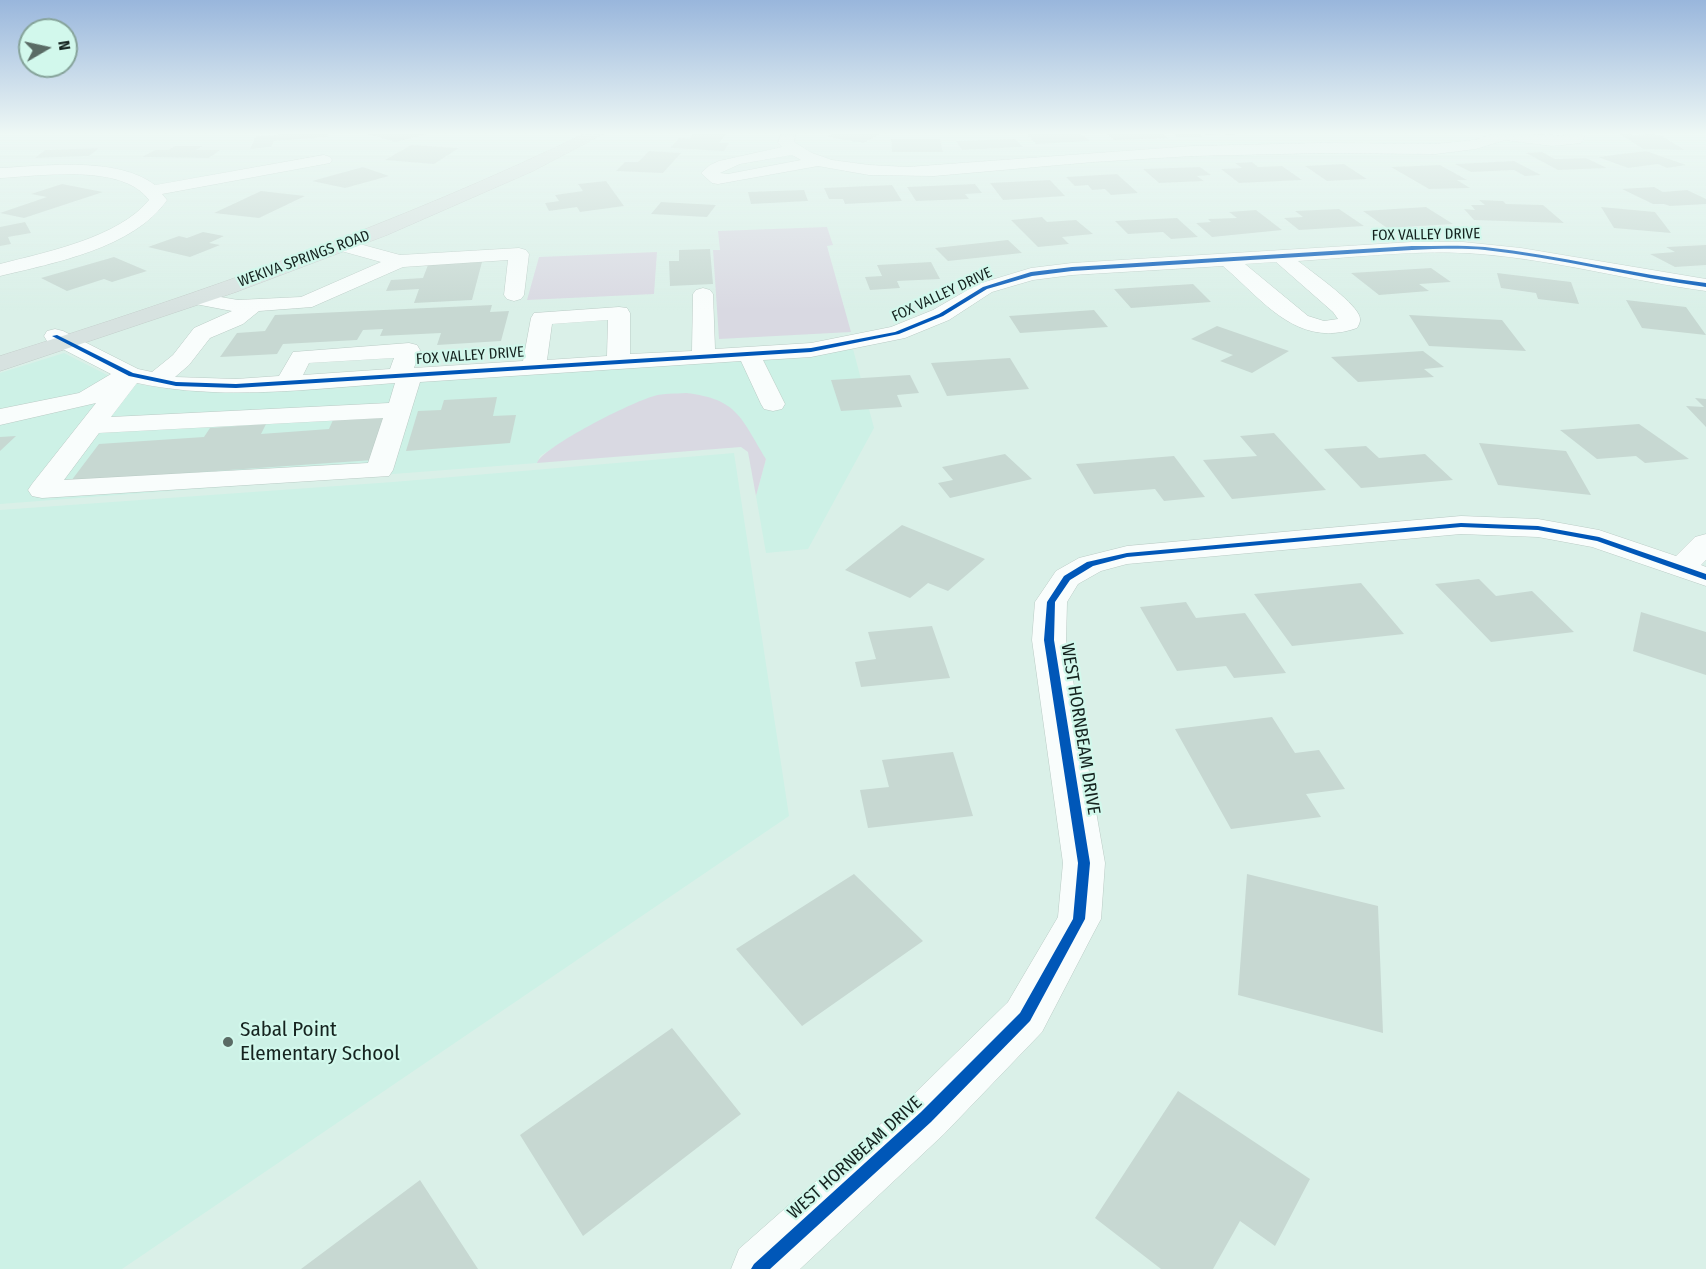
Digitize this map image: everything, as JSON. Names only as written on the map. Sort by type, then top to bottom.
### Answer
[{"type":"main road","name":"WEKIVA SPRINGS ROAD","points":[[0,364],[61,339],[375,227],[454,191]]},
{"type":"main road","name":"WEKIVA SPRINGS ROAD","points":[[0,354],[61,339],[196,299],[417,217],[476,191]]},
{"type":"street","points":[[0,270],[41,260],[95,242],[134,223],[154,208],[158,200],[154,191]]},
{"type":"street","points":[[341,245],[399,261],[519,254],[514,295]]},
{"type":"street","name":"FOX VALLEY DRIVE","points":[[405,375],[811,350],[897,333],[941,315],[985,288],[1031,274],[1072,269],[1412,248],[1492,249],[1669,281],[1706,285]]},
{"type":"street","points":[[1228,260],[1300,321],[1312,326],[1328,328],[1340,327],[1348,323],[1349,316],[1341,307],[1280,256]]},
{"type":"street","points":[[196,299],[238,306],[305,303],[399,261]]},
{"type":"street","points":[[703,294],[704,357]]},
{"type":"street","points":[[157,380],[181,360],[201,333],[236,319],[252,306]]},
{"type":"street","points":[[534,367],[542,318],[619,313],[618,362]]},
{"type":"street","points":[[61,339],[130,375],[176,384],[236,386],[287,383],[301,357],[409,350],[398,410],[379,470],[42,490],[130,375]]},
{"type":"street","points":[[749,354],[773,404]]},
{"type":"street","points":[[0,417],[86,399],[108,384],[130,375]]},
{"type":"street","points":[[92,426],[398,410]]},
{"type":"street","name":"WEST HORNBEAM DRIVE","points":[[759,1269],[926,1117],[1025,1017],[1079,919],[1084,863],[1049,640],[1051,602],[1068,578],[1090,564],[1126,555],[1461,525],[1538,528],[1698,563]]},
{"type":"shaded area","points":[[827,227],[833,245],[827,246],[851,332],[719,339],[713,250],[720,250],[718,231]]},
{"type":"shaded area","points":[[657,252],[654,294],[527,300],[539,257]]},
{"type":"shaded area","points":[[853,349],[874,428],[808,549],[766,553],[756,496],[766,459],[655,396],[572,436],[540,456],[537,463],[0,504],[0,373],[64,353],[119,381],[168,389],[228,392],[812,355]]},
{"type":"shaded area","points":[[686,393],[717,400],[728,406],[743,422],[766,459],[756,496],[748,452],[741,447],[537,463],[543,455],[571,436],[627,407],[658,395]]},
{"type":"shaded area","name":"Sabal Point Elementary School","points":[[734,453],[789,816],[122,1269],[0,1269],[0,510],[393,482]]},
{"type":"building","points":[[40,191],[103,192],[24,218],[0,213],[47,197],[31,194]]},
{"type":"building","points":[[261,191],[305,196],[259,218],[214,213]]},
{"type":"building","points":[[581,191],[613,191],[624,206],[580,212],[577,207],[549,211],[545,203],[559,201],[555,195]]},
{"type":"building","points":[[804,191],[808,201],[751,204],[748,192]]},
{"type":"building","points":[[825,191],[896,191],[902,201],[845,204],[843,199],[829,199]]},
{"type":"building","points":[[910,191],[982,193],[965,194],[969,199],[916,201]]},
{"type":"building","points":[[996,191],[1061,191],[1065,196],[1003,200]]},
{"type":"building","points":[[1107,191],[1138,193],[1111,195]]},
{"type":"building","points":[[1627,191],[1690,191],[1706,199],[1706,204],[1670,206],[1653,204]]},
{"type":"building","points":[[1479,200],[1503,201],[1506,204],[1543,205],[1564,223],[1474,220],[1464,209],[1475,210],[1471,205],[1485,205]]},
{"type":"building","points":[[661,202],[716,205],[707,217],[651,214]]},
{"type":"building","points":[[1426,207],[1453,224],[1387,228],[1363,211]]},
{"type":"building","points":[[1601,207],[1655,212],[1671,233],[1614,228]]},
{"type":"building","points":[[1339,209],[1364,226],[1299,230],[1284,218],[1303,217],[1295,211]]},
{"type":"building","points":[[1256,210],[1282,230],[1212,237],[1196,223],[1211,222],[1208,219],[1237,218],[1229,212]]},
{"type":"building","points":[[1042,217],[1047,222],[1076,220],[1093,234],[1062,237],[1069,244],[1038,247],[1011,220]]},
{"type":"building","points":[[1177,218],[1198,237],[1171,239],[1163,232],[1128,234],[1115,221]]},
{"type":"building","points":[[25,222],[31,233],[8,237],[11,244],[0,246],[0,227]]},
{"type":"building","points":[[203,232],[224,236],[209,243],[220,245],[190,257],[148,247],[179,236],[187,238]]},
{"type":"building","points":[[1008,240],[1022,253],[948,261],[935,248]]},
{"type":"building","points":[[1706,245],[1706,265],[1675,267],[1650,254],[1675,252],[1666,247]]},
{"type":"building","points":[[710,249],[713,284],[670,286],[669,261],[679,261],[679,250]]},
{"type":"building","points":[[114,257],[147,271],[112,282],[104,279],[67,291],[41,278]]},
{"type":"building","points":[[482,262],[472,300],[414,303],[419,289],[386,291],[391,280],[423,278],[428,265]]},
{"type":"building","points":[[931,262],[940,279],[897,281],[900,288],[870,290],[865,277],[882,276],[877,265]]},
{"type":"building","points":[[1431,268],[1451,282],[1419,284],[1429,291],[1379,295],[1351,273]]},
{"type":"building","points":[[1497,273],[1571,282],[1579,304],[1538,299],[1536,293],[1501,288]]},
{"type":"building","points":[[1193,284],[1211,302],[1131,308],[1114,289]]},
{"type":"building","points":[[1626,300],[1686,307],[1706,335],[1642,328]]},
{"type":"building","points":[[492,305],[490,312],[509,311],[501,341],[437,345],[441,333],[380,336],[383,329],[363,330],[357,340],[283,344],[277,354],[220,357],[237,333],[265,331],[275,315]]},
{"type":"building","points":[[1094,310],[1108,327],[1020,333],[1009,316]]},
{"type":"building","points":[[1409,315],[1502,320],[1526,351],[1429,346]]},
{"type":"building","points":[[1217,326],[1289,351],[1252,373],[1220,361],[1233,355],[1191,339]]},
{"type":"building","points":[[1423,351],[1444,367],[1424,369],[1434,377],[1358,382],[1331,357]]},
{"type":"building","points":[[1010,358],[1029,389],[947,396],[931,363]]},
{"type":"building","points":[[910,375],[919,393],[897,395],[902,407],[841,411],[831,380]]},
{"type":"building","points":[[497,397],[493,416],[516,415],[510,443],[406,451],[418,411],[441,410],[444,400]]},
{"type":"building","points":[[1695,398],[1706,399],[1706,427],[1686,406],[1704,407]]},
{"type":"building","points":[[388,417],[373,460],[71,481],[99,444],[204,437],[210,428],[266,424],[261,434],[329,429],[333,420]]},
{"type":"building","points":[[1639,424],[1689,459],[1645,463],[1636,456],[1597,459],[1560,430]]},
{"type":"building","points":[[1274,433],[1326,490],[1232,499],[1203,460],[1257,456],[1240,436]]},
{"type":"building","points":[[16,436],[0,451],[0,437]]},
{"type":"building","points":[[1479,443],[1566,451],[1591,495],[1498,485]]},
{"type":"building","points":[[1366,446],[1379,458],[1425,454],[1453,480],[1361,488],[1324,449]]},
{"type":"building","points":[[1005,454],[1032,479],[950,498],[938,483],[953,480],[942,467]]},
{"type":"building","points":[[1174,456],[1205,497],[1164,501],[1155,489],[1094,494],[1076,464]]},
{"type":"building","points":[[902,525],[985,559],[948,591],[928,583],[910,598],[845,570]]},
{"type":"building","points":[[1479,579],[1496,596],[1532,591],[1574,632],[1491,642],[1435,584]]},
{"type":"building","points":[[1361,583],[1404,634],[1292,646],[1254,594]]},
{"type":"building","points":[[1186,602],[1196,618],[1245,613],[1286,673],[1234,678],[1226,666],[1177,671],[1140,607]]},
{"type":"building","points":[[1641,612],[1706,632],[1706,675],[1633,651]]},
{"type":"building","points":[[932,626],[950,678],[861,687],[855,662],[876,659],[868,632]]},
{"type":"building","points":[[1272,717],[1295,753],[1319,750],[1345,789],[1306,794],[1321,817],[1231,829],[1175,729]]},
{"type":"building","points":[[953,752],[973,816],[868,828],[860,790],[889,787],[882,760]]},
{"type":"building","points":[[854,874],[923,941],[802,1026],[736,949]]},
{"type":"building","points":[[1247,874],[1378,906],[1383,1033],[1238,995]]},
{"type":"building","points":[[672,1028],[741,1114],[583,1236],[520,1135]]},
{"type":"building","points":[[1178,1091],[1310,1179],[1275,1246],[1240,1221],[1213,1269],[1161,1269],[1095,1218]]},
{"type":"building","points":[[420,1180],[478,1269],[301,1269]]},
{"type":"cycle path","points":[[55,336],[131,375],[176,384],[236,386],[811,350],[897,333],[941,315],[985,288],[1031,274],[1072,269],[1412,248],[1463,248],[1521,253],[1706,285]]},
{"type":"cycle path","points":[[759,1269],[926,1117],[1025,1017],[1079,919],[1084,863],[1049,640],[1051,602],[1067,578],[1090,564],[1127,555],[1461,525],[1538,528],[1599,539],[1706,577]]},
{"type":"place","name":"Sabal Point Elementary School","points":[[228,1042]]}]
